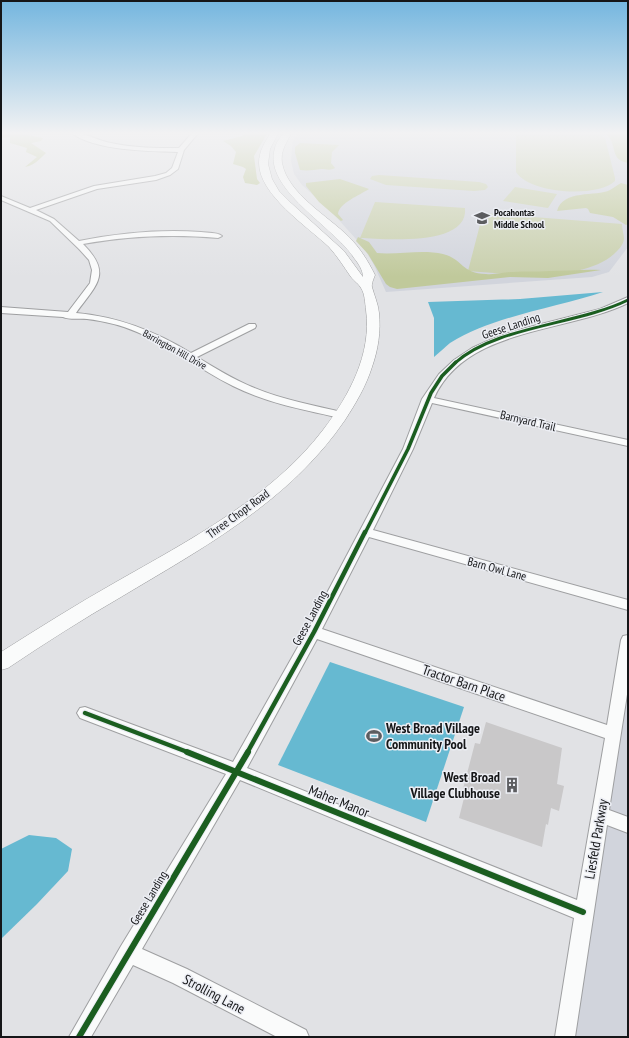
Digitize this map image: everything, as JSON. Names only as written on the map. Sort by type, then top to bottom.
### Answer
[{"type":"main road","name":"Three Chopt Road","points":[[1,662],[112,593],[190,548],[221,528],[273,489],[298,466],[321,441],[341,415],[356,390],[370,352],[373,323],[372,307],[366,286],[358,278],[337,249],[284,200],[268,180]]},
{"type":"main road","name":"Three Chopt Road","points":[[283,180],[296,196],[333,227],[354,249],[369,275],[366,286]]},
{"type":"street","points":[[30,210],[96,187],[134,180]]},
{"type":"street","points":[[1,198],[52,220],[78,243],[92,260],[96,270],[94,283],[69,316]]},
{"type":"street","points":[[78,243],[153,232],[190,233],[218,236]]},
{"type":"street","name":"Geese Landing","points":[[79,1037],[238,771],[314,632],[366,532],[417,430],[427,399],[442,376],[459,359],[480,347],[556,322],[604,311],[628,300]]},
{"type":"street","name":"Barrington Hill Drive","points":[[1,310],[104,319],[123,324],[151,334],[236,384],[268,397],[341,415]]},
{"type":"street","points":[[191,357],[252,326]]},
{"type":"street","name":"Barnyard Trail","points":[[427,399],[628,443]]},
{"type":"street","name":"Barn Owl Lane","points":[[366,532],[628,605]]},
{"type":"street","name":"Tractor Barn Place","points":[[314,632],[614,734]]},
{"type":"street","name":"Liesfeld Parkway","points":[[565,1037],[583,912],[601,815],[628,640]]},
{"type":"street","name":"Maher Manor","points":[[85,713],[238,771],[583,912]]},
{"type":"street","points":[[601,815],[628,825]]},
{"type":"street","name":"Strolling Lane","points":[[128,953],[180,976],[299,1037]]},
{"type":"shaded area","name":"Pocahontas Middle School","points":[[299,180],[628,180],[628,247],[609,272],[592,277],[386,292],[374,265],[364,248],[329,209]]},
{"type":"shaded area","points":[[628,640],[628,1037],[565,1037]]},
{"type":"green space","points":[[244,180],[258,180],[260,183],[257,185],[245,183]]},
{"type":"green space","points":[[344,180],[369,189],[342,206],[338,214],[343,220],[341,221],[319,202],[306,186],[306,183]]},
{"type":"green space","points":[[374,180],[457,180],[479,182],[486,184],[488,187],[485,190],[474,191],[386,185]]},
{"type":"green space","points":[[527,180],[615,180],[606,186],[594,190],[579,191],[549,189],[535,185]]},
{"type":"green space","points":[[621,183],[628,185],[628,224],[626,225],[613,217],[590,213],[586,208],[557,211],[560,204],[566,199],[580,195],[604,192]]},
{"type":"green space","points":[[515,187],[557,194],[548,208],[503,201]]},
{"type":"green space","points":[[375,202],[465,208],[463,221],[454,229],[440,235],[405,239],[360,238]]},
{"type":"green space","points":[[483,213],[622,224],[624,239],[619,249],[614,254],[600,263],[583,269],[564,273],[524,275],[468,271]]},
{"type":"green space","points":[[358,237],[369,242],[377,253],[427,252],[443,254],[455,259],[472,272],[478,273],[493,274],[506,272],[601,270],[548,278],[510,277],[397,289],[386,284],[368,254],[356,241]]},
{"type":"water","points":[[603,292],[525,313],[485,326],[450,343],[434,357],[434,318],[428,302],[520,299]]},
{"type":"water","name":"West Broad Village Community Pool","points":[[330,662],[464,707],[426,822],[278,765]]},
{"type":"water","points":[[29,835],[56,838],[72,849],[68,871],[1,939],[1,849]]},
{"type":"building","name":"West Broad Village Clubhouse","points":[[486,722],[562,748],[557,784],[564,786],[559,811],[551,808],[548,825],[546,824],[542,847],[459,818],[466,790],[463,789],[475,743],[480,744]]},
{"type":"cycle path","points":[[79,1037],[237,771],[314,632],[408,449],[436,384],[457,362],[475,350],[495,341],[517,333],[603,311],[628,300]]},
{"type":"cycle path","points":[[85,713],[237,771],[583,912]]},
{"type":"place","name":"Pocahontas Middle School","points":[[482,218]]},
{"type":"place","name":"West Broad Village Community Pool","points":[[374,736]]},
{"type":"place","name":"West Broad Village Clubhouse","points":[[512,785]]}]
